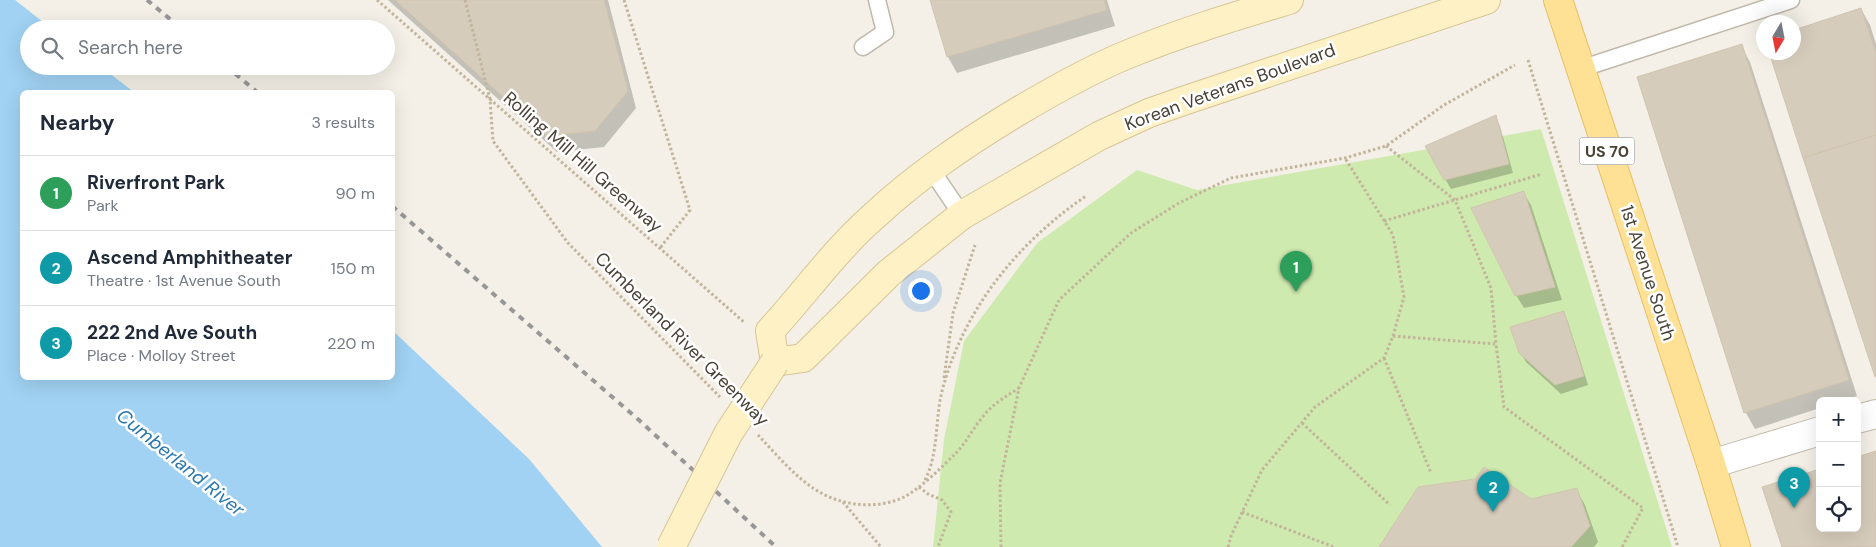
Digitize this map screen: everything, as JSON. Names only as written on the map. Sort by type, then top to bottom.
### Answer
[{"type":"main road","points":[[671,547],[728,434],[773,352],[770,331],[826,265],[873,216],[930,168],[979,135],[1072,80],[1130,53],[1216,22],[1289,0]]},
{"type":"main road","name":"Korean Veterans Boulevard","points":[[773,352],[803,358],[889,273],[962,215],[1099,136],[1149,113],[1486,0]]},
{"type":"main road","name":"1st Avenue South","points":[[1558,0],[1711,464],[1736,547]]},
{"type":"street","points":[[1861,418],[1876,414]]},
{"type":"street","points":[[1711,464],[1816,432]]},
{"type":"lane","points":[[863,47],[885,32],[877,0]]},
{"type":"lane","points":[[1580,69],[1791,0]]},
{"type":"lane","points":[[930,168],[962,215]]},
{"type":"path","name":"Rolling Mill Hill Greenway","points":[[378,0],[738,317],[773,352]]},
{"type":"path","name":"Cumberland River Greenway","points":[[465,0],[490,99],[493,141],[568,243],[725,402]]},
{"type":"path","points":[[624,0],[690,210],[660,248]]},
{"type":"path","points":[[1528,60],[1678,547]]},
{"type":"path","points":[[1001,547],[1000,483],[1019,388],[1059,300],[1131,233],[1179,203],[1232,178],[1345,158],[1386,146],[1444,105],[1515,65]]},
{"type":"path","points":[[1386,146],[1456,200],[1491,288],[1504,407],[1643,508],[1622,547]]},
{"type":"path","points":[[1228,547],[1231,536],[1262,470],[1315,407],[1384,358],[1393,336],[1404,297],[1393,235],[1345,158]]},
{"type":"path","points":[[1384,221],[1542,174]]},
{"type":"path","points":[[944,383],[968,324],[994,283],[1035,237],[1066,210],[1086,196]]},
{"type":"path","points":[[923,483],[933,459],[938,411],[944,383],[953,313],[975,245]]},
{"type":"path","points":[[1393,336],[1496,344]]},
{"type":"path","points":[[1384,358],[1430,473]]},
{"type":"path","name":"Cumberland River Greenway","points":[[752,430],[787,465],[816,490],[843,502],[872,505],[886,503],[902,498],[919,487],[957,452],[981,418],[996,403],[1019,388]]},
{"type":"path","points":[[1302,423],[1390,505]]},
{"type":"path","points":[[919,487],[928,494],[942,500],[950,512],[938,547]]},
{"type":"path","points":[[843,502],[881,547]]},
{"type":"path","points":[[1242,512],[1334,547]]},
{"type":"green space","points":[[1541,129],[1672,547],[933,547],[944,439],[964,341],[1037,243],[1137,170],[1197,190]]},
{"type":"water","name":"Cumberland River","points":[[0,0],[15,0],[41,20],[20,20],[20,75],[112,75],[131,90],[20,90],[20,380],[395,380],[395,333],[529,459],[602,547],[0,547]]},
{"type":"building","points":[[395,0],[604,0],[628,91],[595,131],[547,136]]},
{"type":"building","points":[[930,0],[1104,0],[1107,10],[947,57]]},
{"type":"building","points":[[1861,8],[1876,53],[1876,135],[1803,158],[1772,60],[1801,60],[1801,28]]},
{"type":"building","points":[[1742,44],[1849,380],[1744,413],[1637,77]]},
{"type":"building","points":[[1496,115],[1509,164],[1444,180],[1425,146]]},
{"type":"building","points":[[1876,135],[1876,377],[1875,377],[1803,158]]},
{"type":"building","points":[[1524,191],[1555,287],[1515,296],[1471,208]]},
{"type":"building","points":[[1564,311],[1584,376],[1555,385],[1519,353],[1510,327]]},
{"type":"building","points":[[1876,451],[1876,547],[1782,547],[1762,487],[1816,470],[1816,532],[1861,532],[1861,456]]},
{"type":"building","points":[[1484,467],[1531,499],[1577,488],[1590,526],[1571,547],[1379,547],[1418,487],[1475,479]]},
{"type":"railway","points":[[147,0],[171,20]]},
{"type":"railway","points":[[237,75],[255,90]]},
{"type":"railway","points":[[395,209],[640,421],[776,547]]},
{"type":"place","name":"Riverfront Park","points":[[1296,292]]},
{"type":"place","name":"222 2nd Ave South","points":[[1794,508]]},
{"type":"place","name":"Ascend Amphitheater","points":[[1493,512]]}]
